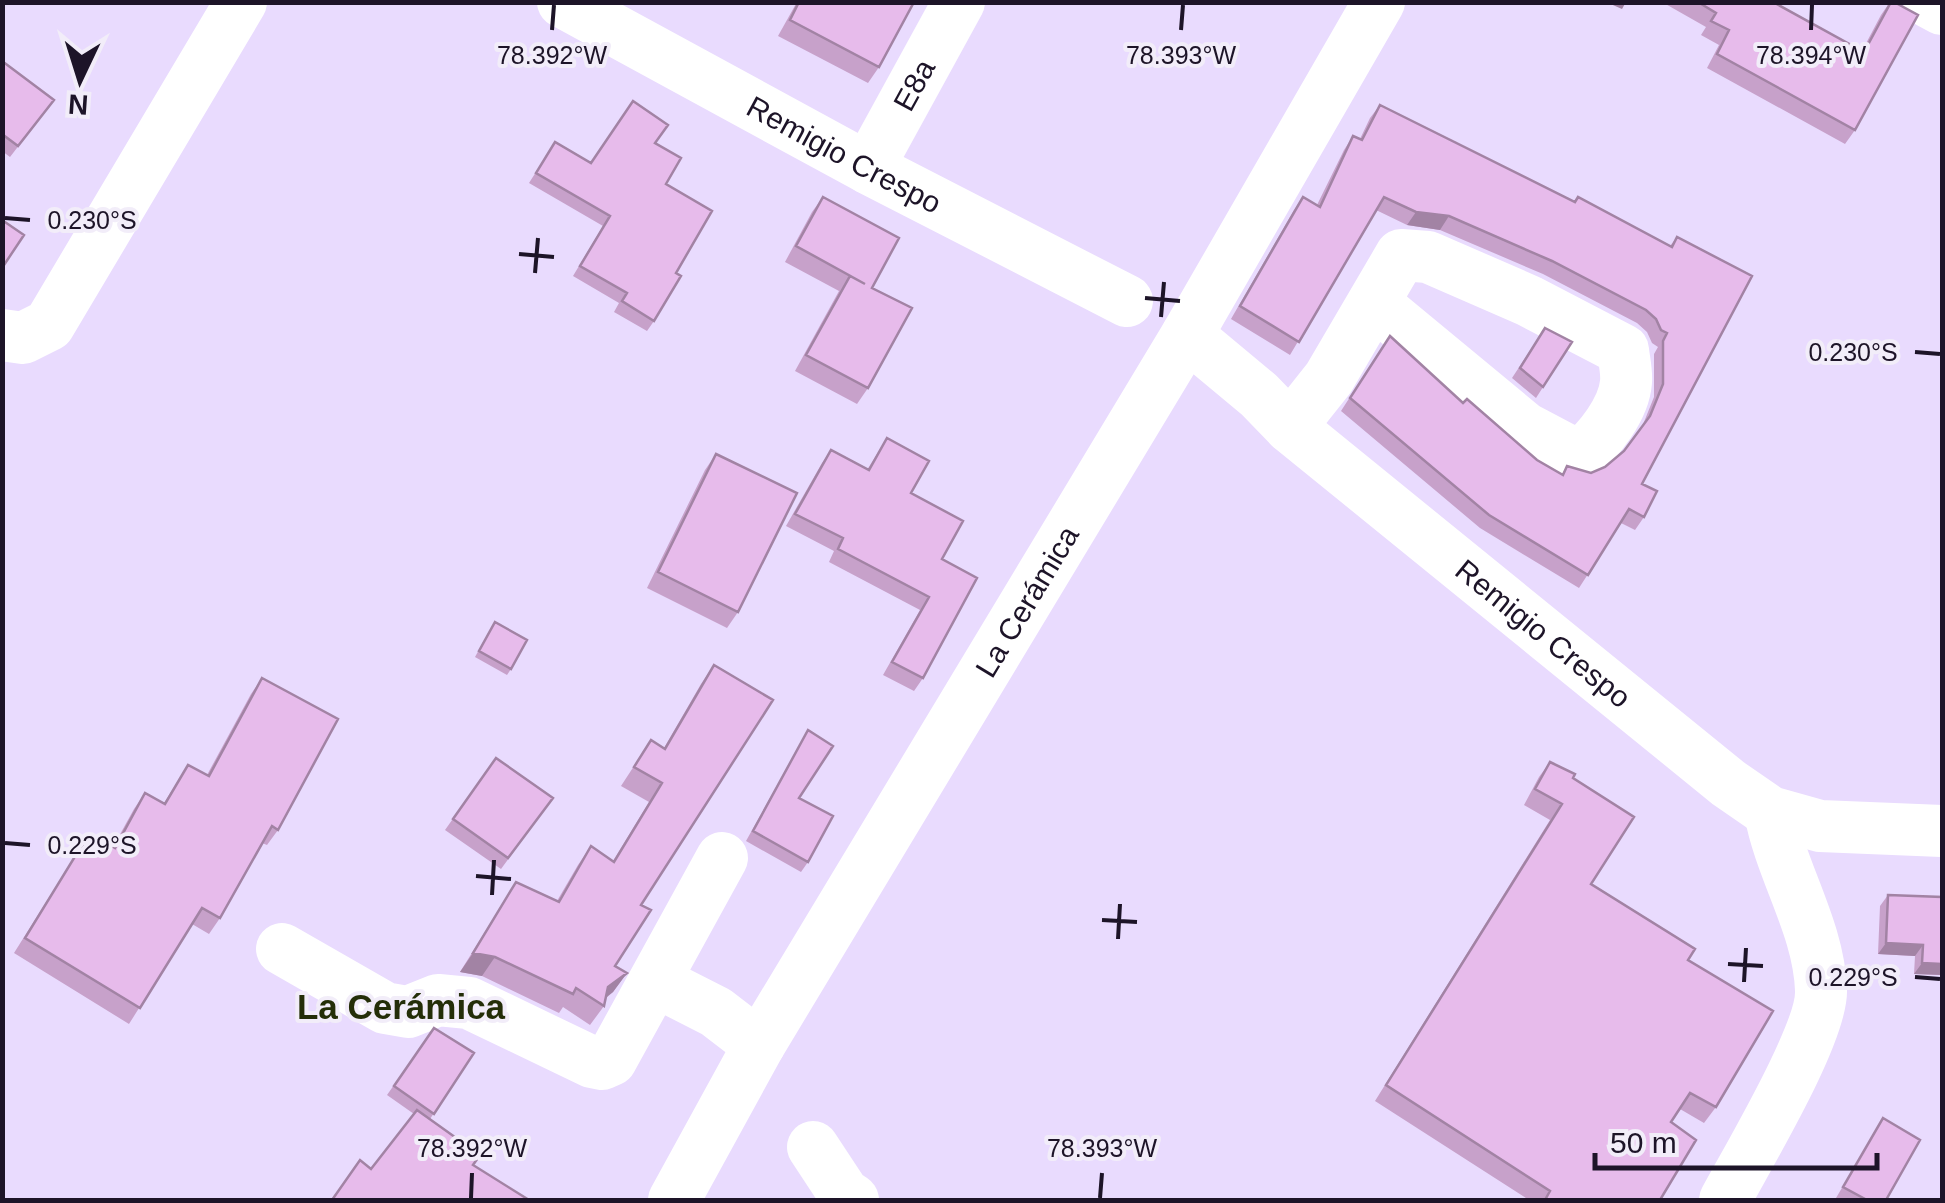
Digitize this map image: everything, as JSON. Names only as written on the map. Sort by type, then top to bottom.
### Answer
[{"type":"street","points":[[2,335],[22,338],[49,324],[240,2]]},
{"type":"street","name":"Remigio Crespo","points":[[564,2],[868,168],[1127,301]]},
{"type":"street","name":"E8a","points":[[868,168],[959,2]]},
{"type":"street","name":"La Cerámica","points":[[674,1200],[760,1045],[1186,335],[1379,2]]},
{"type":"street","points":[[1930,2],[1942,9]]},
{"type":"street","points":[[1290,427],[1329,378],[1401,255],[1428,257],[1542,307],[1624,350],[1626,386],[1606,429],[1593,446],[1578,456],[1526,428],[1374,303]]},
{"type":"street","name":"Remigio Crespo","points":[[1186,335],[1259,395],[1290,427],[1728,783],[1770,812],[1820,826],[1942,831]]},
{"type":"street","points":[[1726,1200],[1815,1026],[1821,992],[1795,886],[1776,842],[1770,812]]},
{"type":"street","points":[[282,949],[385,1008],[408,1012],[438,1000],[469,1003],[602,1064],[610,1060],[722,858]]},
{"type":"street","points":[[654,981],[716,1012],[760,1045]]},
{"type":"street","points":[[813,1146],[844,1194],[853,1200]]},
{"type":"building","points":[[799,2],[914,2],[879,67],[790,20]]},
{"type":"building","points":[[1698,2],[1773,2],[1864,52],[1891,2],[1918,15],[1855,130],[1717,54],[1729,30],[1711,21],[1716,13]]},
{"type":"building","points":[[2,61],[54,100],[18,146],[2,134]]},
{"type":"building","points":[[633,101],[668,125],[655,143],[681,158],[666,184],[712,211],[654,321],[622,301],[627,293],[580,266],[610,216],[536,173],[555,142],[591,163]]},
{"type":"building","points":[[1380,105],[1575,202],[1578,197],[1672,247],[1677,237],[1752,276],[1642,484],[1657,491],[1644,517],[1629,509],[1588,575],[1489,515],[1350,398],[1390,336],[1463,403],[1467,399],[1537,460],[1563,475],[1567,466],[1591,473],[1624,451],[1650,416],[1663,384],[1663,341],[1667,333],[1646,310],[1552,261],[1449,216],[1416,212],[1384,197],[1299,342],[1240,306],[1303,197],[1320,207],[1353,136],[1362,140]]},
{"type":"building","points":[[823,197],[899,238],[872,288],[912,308],[868,388],[806,355],[850,276],[865,284],[796,246]]},
{"type":"building","points":[[2,220],[24,235],[2,268]]},
{"type":"building","points":[[1545,328],[1572,342],[1543,387],[1520,368]]},
{"type":"building","points":[[887,438],[929,461],[911,493],[963,521],[942,559],[977,578],[923,678],[892,662],[929,597],[838,549],[843,538],[795,514],[831,450],[869,470]]},
{"type":"building","points":[[716,454],[797,493],[738,612],[658,572]]},
{"type":"building","points":[[495,622],[527,640],[511,669],[479,651]]},
{"type":"building","points":[[714,665],[773,700],[641,905],[651,910],[615,966],[627,973],[608,987],[604,1006],[576,988],[573,994],[495,957],[473,953],[516,882],[559,902],[591,846],[614,862],[662,783],[634,767],[651,740],[665,749]]},
{"type":"building","points":[[262,678],[338,719],[278,830],[272,826],[220,918],[202,908],[140,1008],[25,938],[82,845],[97,854],[105,842],[115,848],[145,793],[165,804],[188,765],[209,776]]},
{"type":"building","points":[[808,730],[833,746],[799,798],[833,816],[808,862],[753,831]]},
{"type":"building","points":[[496,758],[553,798],[508,858],[453,819]]},
{"type":"building","points":[[1550,762],[1575,774],[1573,778],[1634,817],[1591,884],[1695,949],[1688,960],[1773,1011],[1716,1107],[1690,1093],[1671,1122],[1696,1140],[1660,1200],[1545,1200],[1550,1191],[1386,1085],[1562,804],[1535,789]]},
{"type":"building","points":[[1888,895],[1942,897],[1942,964],[1922,963],[1923,945],[1886,943]]},
{"type":"building","points":[[434,1028],[474,1053],[434,1114],[394,1086]]},
{"type":"building","points":[[417,1110],[480,1155],[473,1165],[529,1200],[332,1200],[360,1160],[371,1169]]},
{"type":"building","points":[[1883,1118],[1920,1140],[1886,1200],[1867,1200],[1843,1187]]},
{"type":"district","name":"La Cerámica","points":[[401,1006]]}]
